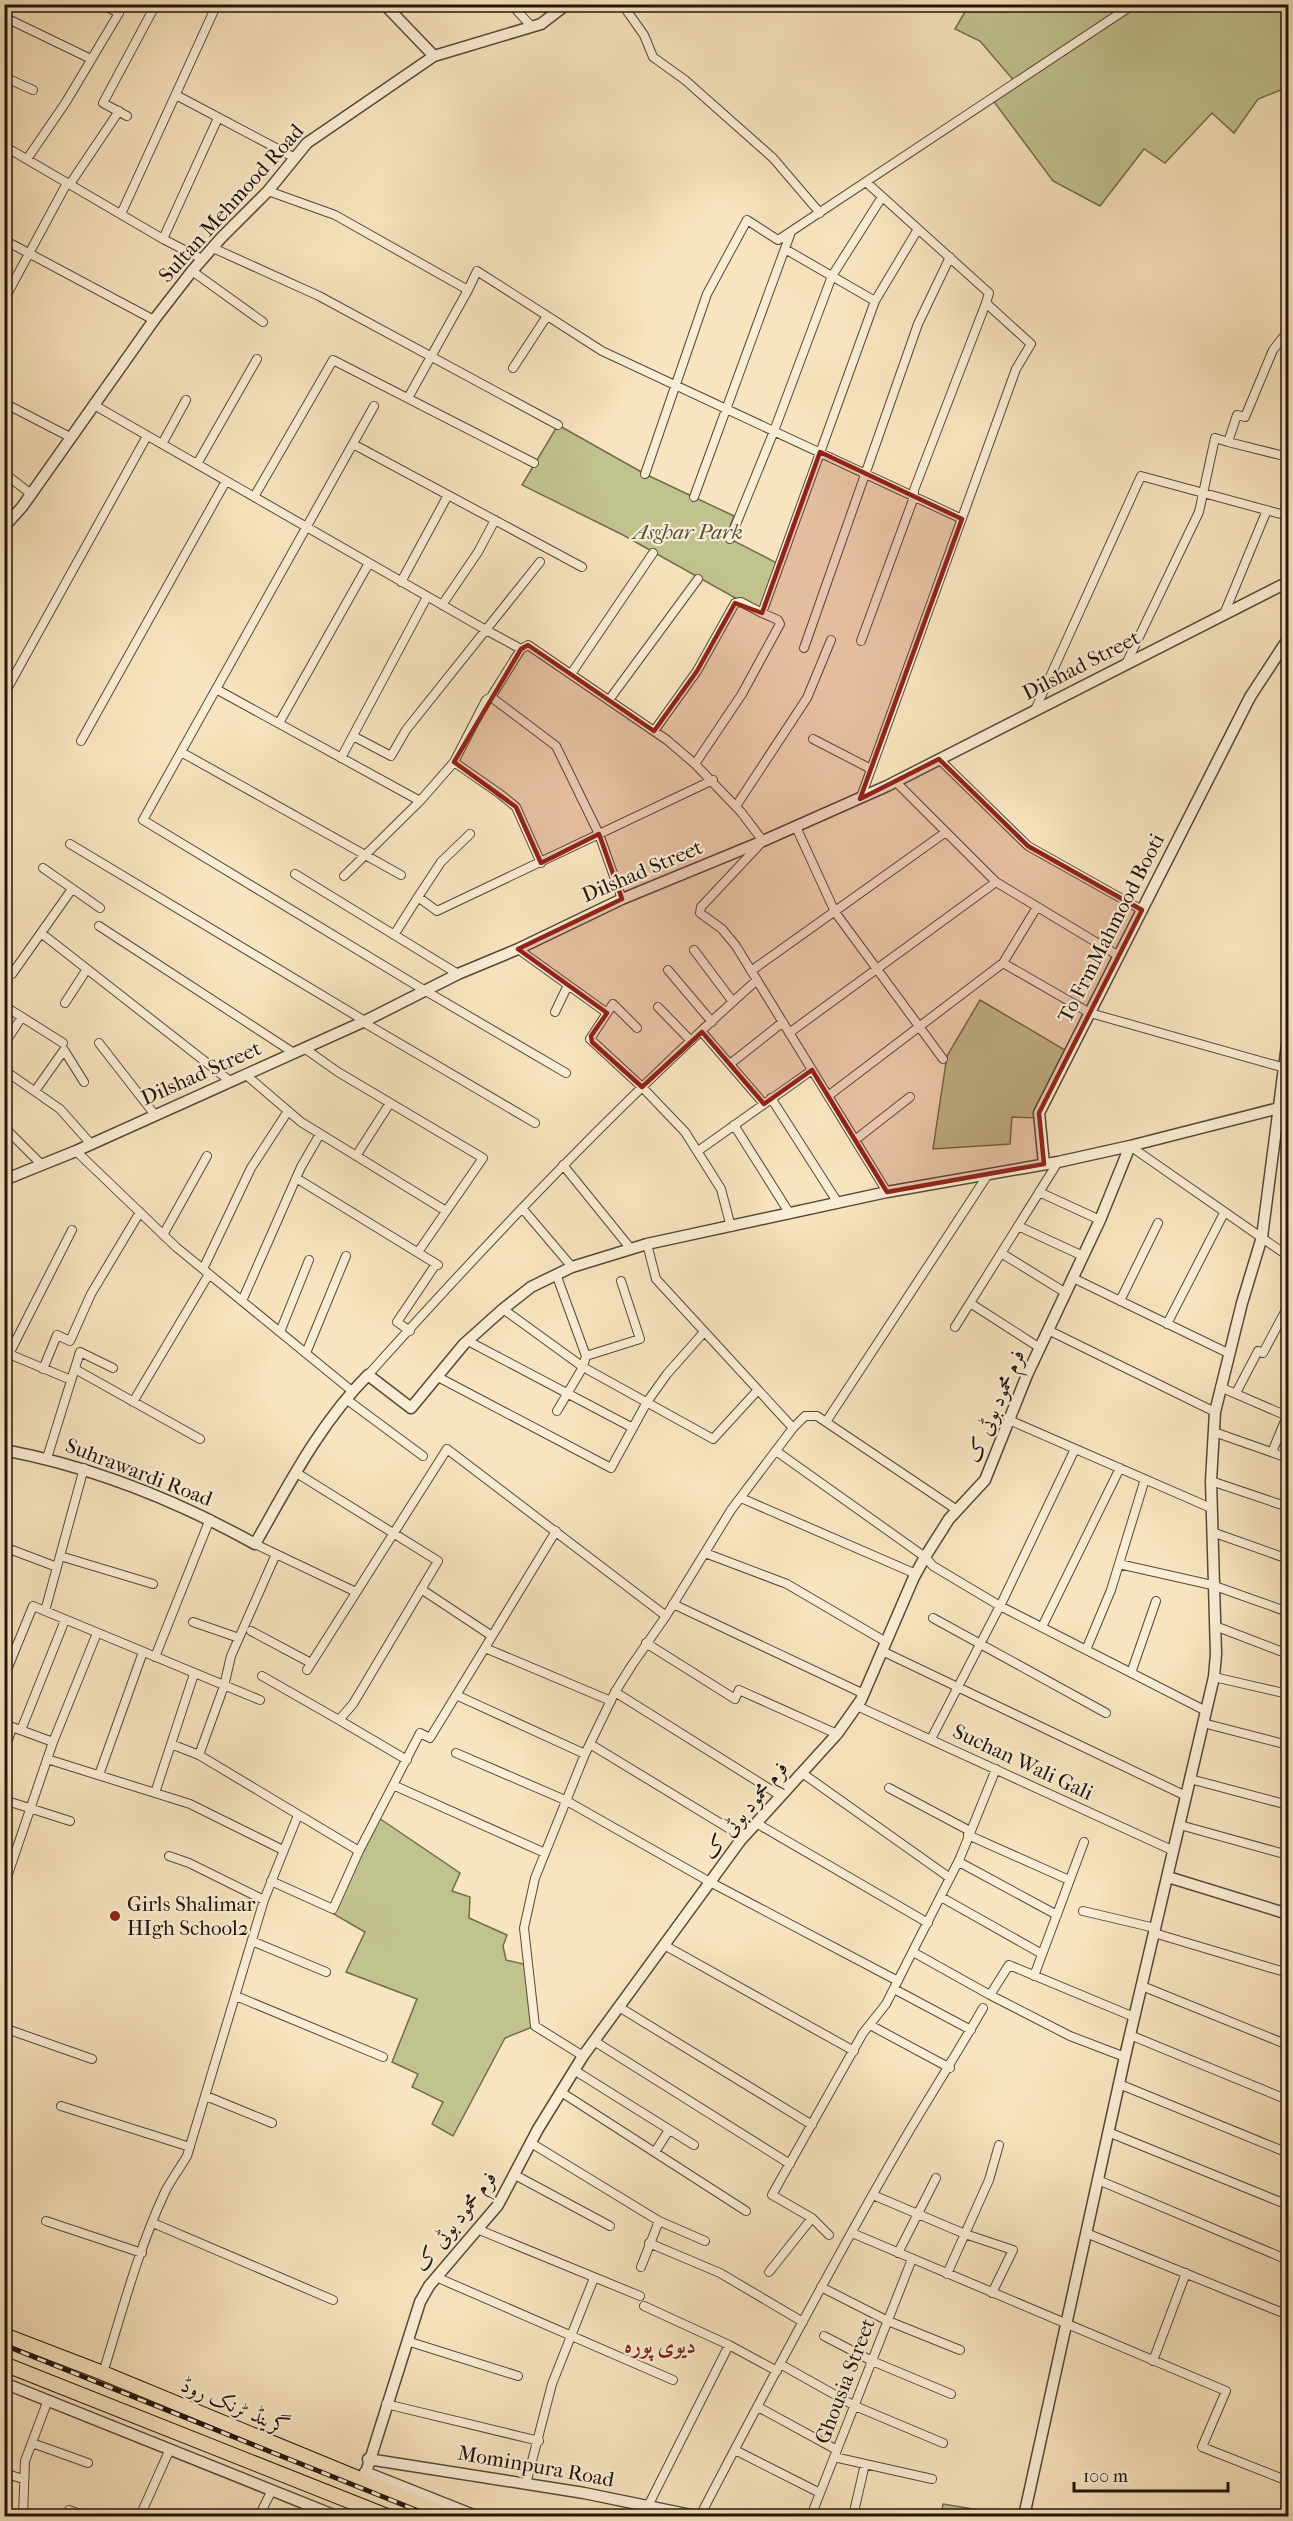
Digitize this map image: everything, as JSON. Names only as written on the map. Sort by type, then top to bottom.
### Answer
[{"type":"main road","name":"گرینڈ ٹرنک روڈ","points":[[4,2335],[364,2477],[450,2517]]},
{"type":"main road","points":[[4,2364],[387,2517]]},
{"type":"street","points":[[27,159],[66,102],[119,13],[101,4]]},
{"type":"street","points":[[127,116],[103,103],[156,4]]},
{"type":"street","points":[[121,214],[217,4]]},
{"type":"street","points":[[384,4],[434,56]]},
{"type":"street","points":[[511,4],[532,27]]},
{"type":"street","points":[[622,4],[644,35],[653,57],[685,80],[773,158],[820,213]]},
{"type":"street","points":[[645,474],[706,294],[747,220],[778,240],[1134,4]]},
{"type":"street","name":"Sultan Mehmood Road","points":[[4,527],[31,494],[154,320],[192,271],[268,191],[307,143],[434,56],[541,24],[566,5]]},
{"type":"street","points":[[4,17],[92,59]]},
{"type":"street","points":[[4,77],[33,90]]},
{"type":"street","points":[[176,95],[295,158]]},
{"type":"street","points":[[4,300],[69,184],[119,111]]},
{"type":"street","points":[[163,239],[218,118]]},
{"type":"street","points":[[4,146],[163,239],[202,259]]},
{"type":"street","points":[[861,641],[914,497],[914,490],[989,293],[866,182]]},
{"type":"street","points":[[268,191],[335,215],[468,290]]},
{"type":"street","points":[[730,539],[774,431],[832,276],[882,197]]},
{"type":"street","points":[[762,613],[875,300],[918,229]]},
{"type":"street","points":[[693,497],[791,231]]},
{"type":"street","points":[[4,240],[154,320]]},
{"type":"street","points":[[213,248],[319,296],[558,425]]},
{"type":"street","points":[[785,249],[875,300]]},
{"type":"street","points":[[804,648],[918,324],[950,257]]},
{"type":"street","points":[[192,271],[263,322]]},
{"type":"street","points":[[408,398],[477,271],[602,351],[962,519]]},
{"type":"street","points":[[861,797],[1016,369],[1031,344],[987,303]]},
{"type":"street","points":[[513,368],[547,316]]},
{"type":"street","points":[[1228,442],[1237,415],[1245,417],[1273,350],[1288,331]]},
{"type":"street","points":[[197,464],[257,359]]},
{"type":"street","points":[[254,497],[333,360],[534,464]]},
{"type":"street","points":[[162,444],[186,400]]},
{"type":"street","points":[[4,403],[70,437]]},
{"type":"street","points":[[94,405],[521,649]]},
{"type":"street","points":[[374,406],[143,817],[145,823],[566,1073]]},
{"type":"street","points":[[7,688],[147,436]]},
{"type":"street","points":[[1126,664],[1199,512],[1215,438],[1288,457]]},
{"type":"street","points":[[353,444],[582,567]]},
{"type":"street","points":[[4,473],[31,494]]},
{"type":"street","points":[[1035,710],[1142,476],[1288,516]]},
{"type":"street","points":[[81,741],[226,481]]},
{"type":"street","points":[[401,582],[448,495]]},
{"type":"street","points":[[1224,614],[1267,510]]},
{"type":"street","points":[[442,605],[478,552],[495,520]]},
{"type":"street","points":[[571,674],[653,552]]},
{"type":"street","points":[[353,736],[391,756],[406,730],[540,562]]},
{"type":"street","points":[[279,723],[369,563]]},
{"type":"street","points":[[609,700],[698,579]]},
{"type":"street","name":"Dilshad Street","points":[[4,1180],[91,1144],[364,1021],[424,990],[518,950],[622,899],[763,841],[896,781],[1288,582]]},
{"type":"street","points":[[342,758],[428,597]]},
{"type":"street","points":[[654,731],[697,670],[735,603],[741,602],[778,620],[780,624],[742,694],[695,764]]},
{"type":"street","name":"To FrmMahmood Booti","points":[[1044,1164],[1040,1113],[1250,698],[1288,639]]},
{"type":"street","points":[[736,806],[807,698],[831,640]]},
{"type":"street","points":[[344,876],[420,801],[454,762],[486,700],[492,697],[521,649],[528,645],[654,731],[695,764],[736,806],[763,841],[700,910],[700,913],[722,929],[736,946],[887,1192]]},
{"type":"street","points":[[216,689],[420,801]]},
{"type":"street","points":[[492,697],[556,746],[599,834],[622,899]]},
{"type":"street","points":[[813,739],[871,769]]},
{"type":"street","points":[[181,752],[400,875]]},
{"type":"street","points":[[939,759],[1028,846],[1142,910]]},
{"type":"street","points":[[454,762],[516,807],[541,863]]},
{"type":"street","points":[[418,897],[437,911],[713,780]]},
{"type":"street","points":[[896,781],[996,882],[1119,956]]},
{"type":"street","points":[[1288,791],[1288,824]]},
{"type":"street","points":[[796,826],[835,912],[943,1059]]},
{"type":"street","points":[[751,971],[946,832]]},
{"type":"street","points":[[394,935],[441,862],[470,834]]},
{"type":"street","points":[[70,844],[535,1123]]},
{"type":"street","points":[[43,868],[100,908]]},
{"type":"street","points":[[295,874],[458,974]]},
{"type":"street","points":[[789,1033],[996,882]]},
{"type":"street","points":[[12,974],[72,889]]},
{"type":"street","points":[[828,1096],[1003,963],[1037,907]]},
{"type":"street","points":[[99,926],[299,1050],[483,1158],[418,1252]]},
{"type":"street","points":[[41,933],[230,1081]]},
{"type":"street","points":[[518,950],[607,1013]]},
{"type":"street","points":[[694,950],[733,1002]]},
{"type":"street","points":[[1003,963],[1090,1013],[1285,1068]]},
{"type":"street","points":[[65,1003],[87,969]]},
{"type":"street","points":[[669,970],[712,1022]]},
{"type":"street","points":[[356,1592],[255,1544],[295,1472],[349,1395],[563,1165],[642,1087],[757,980]]},
{"type":"street","points":[[555,1012],[568,985]]},
{"type":"street","points":[[637,1028],[613,1004],[590,1039],[642,1087],[685,1132],[721,1189],[731,1227]]},
{"type":"street","points":[[4,1006],[63,1043]]},
{"type":"street","points":[[658,1007],[691,1041]]},
{"type":"street","points":[[4,1044],[22,1017]]},
{"type":"street","points":[[730,1064],[783,1022]]},
{"type":"street","points":[[702,1032],[767,1101],[838,1203]]},
{"type":"street","points":[[1024,2517],[1134,2017],[1214,1677],[1211,1481],[1215,1412],[1242,1303],[1262,1237],[1284,1108],[1288,1037]]},
{"type":"street","points":[[99,1043],[155,1115]]},
{"type":"street","points":[[35,1091],[64,1050],[84,1082]]},
{"type":"street","points":[[4,1070],[60,1109],[91,1144]]},
{"type":"street","points":[[698,1151],[812,1070]]},
{"type":"street","points":[[245,1074],[288,1111],[320,1134],[446,1211]]},
{"type":"street","points":[[855,1140],[910,1097]]},
{"type":"street","points":[[356,1156],[390,1103]]},
{"type":"street","points":[[368,1375],[411,1408],[468,1341],[531,1287],[572,1267],[647,1244],[887,1192],[1058,1162],[1284,1108]]},
{"type":"street","points":[[133,1402],[206,1271],[251,1168],[288,1111]]},
{"type":"street","points":[[734,1125],[790,1214]]},
{"type":"street","points":[[4,1127],[42,1165]]},
{"type":"street","points":[[242,1301],[296,1178],[320,1134]]},
{"type":"street","points":[[1130,1146],[1288,1256]]},
{"type":"street","name":"فرم محمود بوٹی ک","points":[[364,2477],[420,2302],[436,2277],[498,2205],[531,2143],[583,2056],[710,1882],[743,1837],[837,1734],[864,1694],[925,1557],[957,1510],[985,1480],[1040,1348],[1100,1220],[1130,1146]]},
{"type":"street","points":[[75,1151],[163,1235],[306,1353],[349,1395],[423,1456]]},
{"type":"street","points":[[163,1235],[207,1156]]},
{"type":"street","points":[[955,1327],[1058,1162]]},
{"type":"street","points":[[563,1165],[631,1249]]},
{"type":"street","points":[[826,1422],[987,1176]]},
{"type":"street","points":[[296,1178],[437,1264],[397,1322],[410,1331]]},
{"type":"street","points":[[1040,1192],[1100,1220]]},
{"type":"street","points":[[522,1209],[572,1267]]},
{"type":"street","points":[[43,1369],[57,1335],[70,1341],[91,1294],[140,1212]]},
{"type":"street","points":[[1167,1324],[1224,1213]]},
{"type":"street","points":[[1120,1301],[1158,1223]]},
{"type":"street","points":[[1018,1226],[1083,1256]]},
{"type":"street","points":[[71,1380],[7,1356],[72,1230]]},
{"type":"street","points":[[647,1244],[656,1279],[793,1428]]},
{"type":"street","points":[[1001,1253],[1066,1293]]},
{"type":"street","points":[[306,1353],[346,1256]]},
{"type":"street","points":[[279,1332],[309,1260]]},
{"type":"street","points":[[556,1274],[586,1356],[583,1367],[557,1411]]},
{"type":"street","points":[[1072,1278],[1230,1354]]},
{"type":"street","points":[[586,1356],[640,1339],[621,1281]]},
{"type":"street","points":[[970,1303],[1040,1348]]},
{"type":"street","points":[[1236,1393],[1258,1351],[1263,1353],[1288,1308]]},
{"type":"street","points":[[503,1309],[583,1367],[713,1439],[757,1391]]},
{"type":"street","points":[[1048,1330],[1215,1412]]},
{"type":"street","points":[[436,1376],[611,1468],[647,1402],[667,1374],[704,1332]]},
{"type":"street","points":[[468,1341],[633,1428]]},
{"type":"street","points":[[47,1458],[80,1352],[113,1368]]},
{"type":"street","points":[[75,1369],[200,1439]]},
{"type":"street","points":[[1220,1387],[1288,1417],[1272,1452]]},
{"type":"street","points":[[583,2056],[535,2026],[524,1928],[536,1878],[565,1800],[615,1692],[741,1498],[793,1428],[805,1416],[817,1416],[957,1510]]},
{"type":"street","points":[[1009,1420],[1211,1508]]},
{"type":"street","points":[[1214,1432],[1288,1458]]},
{"type":"street","points":[[251,1632],[309,1667],[447,1449],[666,1616]]},
{"type":"street","points":[[931,1739],[1000,1606],[1075,1449]]},
{"type":"street","name":"Suhrawardi Road","points":[[4,1450],[84,1468],[167,1499],[255,1544]]},
{"type":"street","points":[[776,1451],[925,1557],[933,1566],[1000,1606],[1206,1711]]},
{"type":"street","points":[[45,1611],[84,1468]]},
{"type":"street","points":[[1042,1627],[1120,1468]]},
{"type":"street","points":[[295,1472],[438,1561],[353,1704],[339,1720]]},
{"type":"street","points":[[1086,1650],[1112,1590],[1145,1479]]},
{"type":"street","points":[[1211,1481],[1288,1507]]},
{"type":"street","points":[[741,1498],[916,1574]]},
{"type":"street","points":[[155,1657],[210,1519]]},
{"type":"street","points":[[271,1881],[333,1909],[359,1851],[420,1733],[430,1738],[556,1531]]},
{"type":"street","points":[[1212,1532],[1288,1559]]},
{"type":"street","points":[[4,1547],[57,1567]]},
{"type":"street","points":[[705,1553],[787,1584],[884,1647],[958,1687],[1186,1796]]},
{"type":"street","points":[[199,1755],[224,1686],[231,1656],[276,1554]]},
{"type":"street","points":[[60,1556],[153,1584]]},
{"type":"street","points":[[1119,1564],[1212,1586],[1288,1612]]},
{"type":"street","points":[[421,1589],[492,1636]]},
{"type":"street","points":[[1131,1673],[1156,1601]]},
{"type":"street","points":[[673,1604],[864,1694]]},
{"type":"street","points":[[4,1677],[33,1606],[260,1701]]},
{"type":"street","points":[[933,1618],[1106,1713]]},
{"type":"street","points":[[4,1753],[13,1727],[65,1620]]},
{"type":"street","points":[[193,1622],[239,1638]]},
{"type":"street","points":[[1215,1626],[1288,1654]]},
{"type":"street","points":[[4,1886],[53,1742],[97,1633]]},
{"type":"street","points":[[646,1643],[735,1699],[739,1690],[837,1734]]},
{"type":"street","points":[[485,1648],[611,1701]]},
{"type":"street","points":[[99,1775],[143,1652]]},
{"type":"street","points":[[155,1793],[194,1674]]},
{"type":"street","points":[[262,1676],[406,1760]]},
{"type":"street","points":[[1214,1677],[1288,1694]]},
{"type":"street","points":[[615,1692],[781,1796]]},
{"type":"street","points":[[456,1695],[585,1754]]},
{"type":"street","name":"Suchan Wali Gali","points":[[857,1706],[1174,1851]]},
{"type":"street","points":[[1203,1723],[1288,1745]]},
{"type":"street","points":[[13,1727],[53,1742]]},
{"type":"street","points":[[171,1744],[199,1755],[359,1851]]},
{"type":"street","points":[[590,1744],[743,1837]]},
{"type":"street","points":[[456,1753],[565,1800],[896,1985],[971,2030]]},
{"type":"street","points":[[48,1759],[190,1804],[283,1850]]},
{"type":"street","points":[[829,2235],[812,2218],[772,2195],[854,2051],[896,1985],[959,1862],[996,1769]]},
{"type":"street","points":[[802,1773],[951,1878]]},
{"type":"street","points":[[1190,1779],[1288,1805]]},
{"type":"street","points":[[393,1785],[545,1853]]},
{"type":"street","points":[[889,1788],[969,1833],[1069,1880]]},
{"type":"street","points":[[4,1800],[70,1821]]},
{"type":"street","points":[[103,2373],[165,2191],[187,2156],[264,1900],[298,1815]]},
{"type":"street","points":[[756,1823],[928,1923]]},
{"type":"street","points":[[1180,1825],[1288,1855]]},
{"type":"street","points":[[1034,1976],[1084,1842]]},
{"type":"street","points":[[4,1851],[15,1855]]},
{"type":"street","points":[[169,1856],[189,1863],[264,1900]]},
{"type":"street","points":[[959,1862],[1057,1915]]},
{"type":"street","points":[[1168,1877],[1288,1914]]},
{"type":"street","points":[[941,1897],[1042,1954]]},
{"type":"street","points":[[1083,1911],[1155,1930],[1288,1973]]},
{"type":"street","points":[[252,1941],[326,1972]]},
{"type":"street","points":[[664,1946],[854,2051]]},
{"type":"street","points":[[913,1952],[1070,2036],[1125,2057]]},
{"type":"street","points":[[990,1995],[1009,1965],[1134,2017]]},
{"type":"street","points":[[1142,1986],[1288,2045]]},
{"type":"street","points":[[236,1996],[383,2057]]},
{"type":"street","points":[[619,2007],[812,2125]]},
{"type":"street","points":[[698,2517],[821,2287],[909,2131],[950,2068],[983,2008]]},
{"type":"street","points":[[870,2025],[950,2068]]},
{"type":"street","points":[[4,2028],[92,2059]]},
{"type":"street","points":[[1130,2035],[1288,2100]]},
{"type":"street","points":[[594,2041],[790,2164]]},
{"type":"street","points":[[574,2070],[693,2145]]},
{"type":"street","points":[[1119,2084],[1288,2153]]},
{"type":"street","points":[[561,2092],[746,2211]]},
{"type":"street","points":[[206,2096],[272,2123]]},
{"type":"street","points":[[61,2106],[190,2147]]},
{"type":"street","points":[[655,2152],[669,2130]]},
{"type":"street","points":[[1108,2132],[1288,2205]]},
{"type":"street","points":[[531,2143],[659,2221],[705,2241]]},
{"type":"street","points":[[947,2274],[988,2180],[999,2145]]},
{"type":"street","points":[[515,2175],[610,2226]]},
{"type":"street","points":[[898,2253],[936,2178]]},
{"type":"street","points":[[1098,2180],[1288,2260]]},
{"type":"street","points":[[873,2195],[965,2234],[1013,2250],[992,2293]]},
{"type":"street","points":[[769,2272],[812,2218]]},
{"type":"street","points":[[46,2221],[142,2253]]},
{"type":"street","points":[[641,2267],[648,2243],[659,2221]]},
{"type":"street","points":[[153,2223],[333,2300]]},
{"type":"street","points":[[477,2229],[640,2296]]},
{"type":"street","points":[[852,2233],[1226,2391],[1202,2447],[1288,2481]]},
{"type":"street","points":[[1086,2233],[1288,2315]]},
{"type":"street","points":[[648,2243],[720,2274],[803,2322]]},
{"type":"street","name":"Ghousia Street","points":[[811,2517],[912,2259]]},
{"type":"street","points":[[1153,2361],[1186,2273]]},
{"type":"street","points":[[436,2277],[673,2380]]},
{"type":"street","points":[[526,2484],[552,2384],[594,2278]]},
{"type":"street","points":[[821,2287],[888,2321],[960,2350]]},
{"type":"street","points":[[644,2306],[855,2406],[944,2443]]},
{"type":"street","points":[[824,2336],[872,2361],[951,2394]]},
{"type":"street","points":[[407,2341],[518,2376]]},
{"type":"street","points":[[648,2506],[729,2345]]},
{"type":"street","points":[[4,2384],[272,2490],[322,2514],[336,2517]]},
{"type":"street","points":[[23,2517],[25,2461],[48,2400]]},
{"type":"street","points":[[386,2404],[538,2441]]},
{"type":"street","points":[[758,2407],[836,2454],[865,2464],[932,2479]]},
{"type":"street","points":[[32,2443],[88,2463]]},
{"type":"street","points":[[140,2517],[170,2449]]},
{"type":"street","points":[[735,2450],[820,2493]]},
{"type":"street","name":"Mominpura Road","points":[[368,2459],[526,2484],[698,2517]]},
{"type":"street","points":[[853,2517],[865,2464]]},
{"type":"street","points":[[4,2473],[23,2479]]},
{"type":"street","points":[[364,2477],[476,2517]]},
{"type":"street","points":[[259,2517],[272,2490]]},
{"type":"street","points":[[69,2510],[85,2517]]},
{"type":"highlighted area","points":[[820,452],[962,519],[860,799],[939,759],[1028,846],[1142,910],[1039,1113],[1044,1164],[887,1192],[812,1070],[764,1104],[702,1032],[642,1087],[592,1042],[591,1036],[607,1013],[518,949],[622,899],[599,834],[541,863],[516,807],[454,762],[521,649],[528,645],[654,731],[697,671],[735,603],[762,613]]},
{"type":"green space","points":[[969,5],[1288,5],[1288,78],[1281,90],[1258,99],[1234,133],[1212,113],[1165,163],[1144,149],[1100,206],[1053,181],[992,99],[1016,83],[980,41],[955,29]]},
{"type":"green space","name":"Asghar Park","points":[[558,425],[645,474],[734,516],[726,537],[779,564],[762,613],[623,535],[522,485]]},
{"type":"green space","points":[[980,1000],[1070,1053],[1040,1118],[1012,1117],[1010,1144],[933,1149],[947,1056]]},
{"type":"green space","points":[[373,1814],[460,1873],[452,1891],[470,1897],[469,1918],[507,1935],[503,1946],[506,1960],[528,1965],[535,2026],[505,2038],[453,2136],[432,2124],[443,2102],[412,2087],[418,2074],[392,2062],[417,1999],[346,1972],[365,1932],[332,1913]]},
{"type":"green space","points":[[943,2504],[986,2511],[985,2516],[941,2516]]},
{"type":"railway","points":[[4,2345],[431,2516]]},
{"type":"place","name":"Girls Shalimar HIgh School2","points":[[115,1916]]},
{"type":"district","name":"دیوی پورہ","points":[[660,2345]]}]
